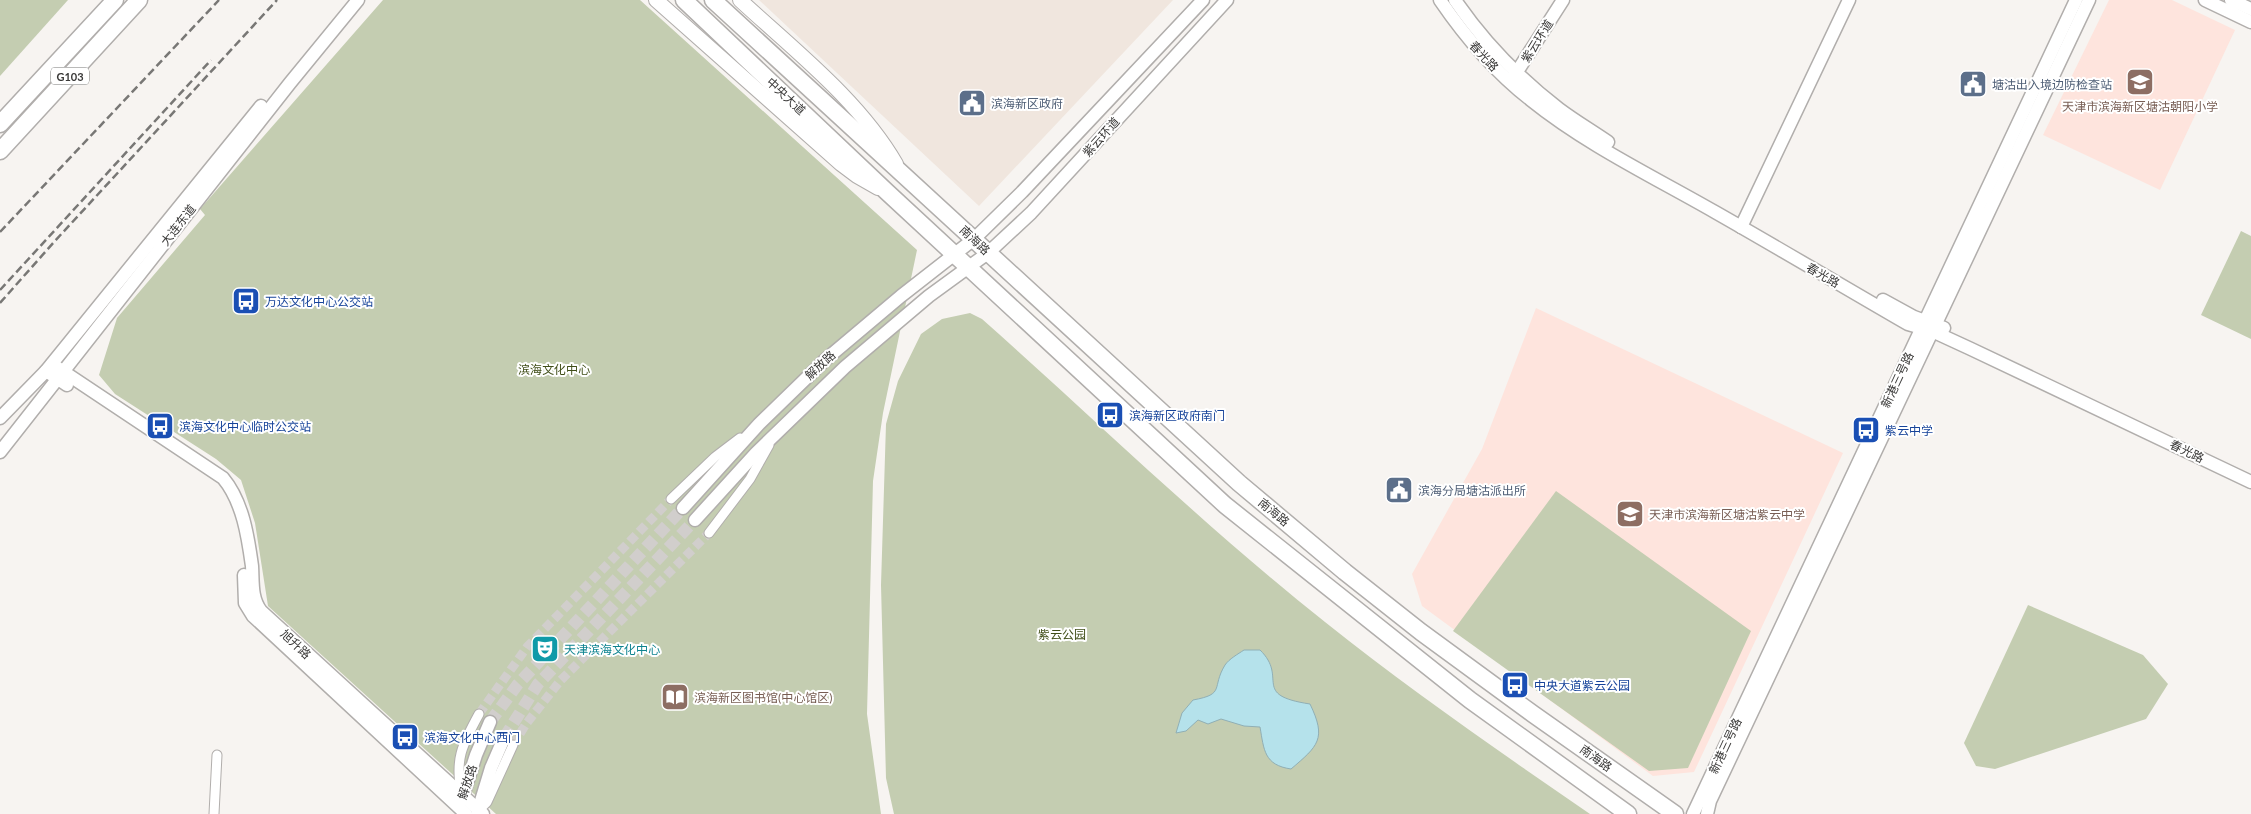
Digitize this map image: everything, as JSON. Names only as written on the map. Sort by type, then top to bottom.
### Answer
[{"type":"highway","name":"G103","points":[[0,124],[115,0]]},
{"type":"highway","name":"G103","points":[[0,151],[139,0]]},
{"type":"highway","name":"中央大道","points":[[684,0],[887,192]]},
{"type":"highway","name":"中央大道","points":[[713,0],[903,175]]},
{"type":"highway","name":"南海路","points":[[903,175],[1239,483],[1345,572],[1421,632],[1675,814]]},
{"type":"highway","name":"南海路","points":[[887,192],[1225,505],[1470,700],[1628,814]]},
{"type":"main road","points":[[656,0],[842,164],[857,176],[887,192]]},
{"type":"main road","points":[[740,0],[852,105],[883,142],[903,175]]},
{"type":"street","name":"大连东道","points":[[0,418],[49,368],[328,23],[349,0]]},
{"type":"street","name":"大连东道","points":[[0,452],[284,91],[358,0]]},
{"type":"street","name":"紫云环道","points":[[974,239],[1022,192],[1202,0]]},
{"type":"street","name":"紫云环道","points":[[970,268],[1031,213],[1227,0]]},
{"type":"street","name":"春光路","points":[[1440,0],[1476,48],[1510,74]]},
{"type":"street","name":"春光路","points":[[1455,0],[1531,100],[1584,136],[1743,224],[1908,324],[1928,326],[2251,474]]},
{"type":"street","name":"紫云环道","points":[[1510,74],[1553,0]]},
{"type":"street","name":"紫云环道","points":[[1510,74],[1563,0]]},
{"type":"street","points":[[1743,224],[1849,0]]},
{"type":"street","name":"新港三号路","points":[[1707,814],[1710,801],[2076,0]]},
{"type":"street","name":"新港三号路","points":[[1693,814],[1928,326],[2089,0]]},
{"type":"street","points":[[2205,0],[2251,22]]},
{"type":"street","points":[[2231,0],[2251,9]]},
{"type":"street","name":"解放路","points":[[683,508],[758,424],[853,336],[974,239]]},
{"type":"street","name":"解放路","points":[[695,520],[742,467],[774,435],[887,331],[929,296],[970,268]]},
{"type":"street","name":"春光路","points":[[1928,326],[2251,482]]},
{"type":"street","name":"旭升路","points":[[49,368],[167,444],[212,468],[223,478],[233,492],[240,507],[247,538],[255,600],[261,611],[469,810]]},
{"type":"street","points":[[672,499],[715,457],[758,424]]},
{"type":"street","points":[[709,533],[750,479],[774,435]]},
{"type":"street","points":[[469,810],[458,775],[458,763],[479,714]]},
{"type":"street","name":"解放路","points":[[469,810],[476,755],[490,722]]},
{"type":"street","name":"解放路","points":[[469,810],[491,768],[508,742]]},
{"type":"street","points":[[214,814],[217,755]]},
{"type":"shaded area","name":"滨海新区政府","points":[[759,0],[1173,0],[979,206]]},
{"type":"shaded area","name":"天津市滨海新区塘沽朝阳小学","points":[[2109,0],[2172,0],[2235,30],[2160,190],[2043,135]]},
{"type":"shaded area","name":"天津市滨海新区塘沽紫云中学","points":[[1536,308],[1843,453],[1694,772],[1653,776],[1422,606],[1412,574],[1482,449]]},
{"type":"green space","points":[[0,0],[68,0],[0,76]]},
{"type":"green space","name":"滨海文化中心","points":[[383,0],[640,0],[917,250],[883,413],[873,481],[867,714],[881,814],[496,814],[268,606],[255,523],[241,480],[216,459],[115,394],[99,375],[117,318],[205,215],[200,209]]},
{"type":"green space","points":[[2241,231],[2251,236],[2251,339],[2201,315]]},
{"type":"green space","name":"紫云公园","points":[[970,313],[982,319],[1194,511],[1280,586],[1422,696],[1590,814],[894,814],[886,778],[881,585],[886,424],[898,381],[921,334],[942,319]]},
{"type":"green space","points":[[1556,491],[1751,631],[1688,768],[1649,771],[1453,631]]},
{"type":"green space","points":[[2028,605],[2143,655],[2168,684],[2146,719],[1995,769],[1976,766],[1964,743]]},
{"type":"water","points":[[1244,650],[1260,650],[1272,669],[1275,690],[1281,696],[1310,704],[1315,716],[1319,734],[1317,741],[1308,754],[1291,769],[1275,764],[1270,760],[1264,749],[1260,727],[1244,726],[1221,719],[1208,724],[1198,720],[1186,731],[1176,733],[1182,713],[1193,700],[1203,698],[1214,692],[1225,665]]},
{"type":"tunnel","points":[[479,714],[527,647],[671,499]]},
{"type":"tunnel","points":[[490,722],[518,684],[683,508]]},
{"type":"tunnel","points":[[504,738],[538,684],[695,520]]},
{"type":"tunnel","points":[[513,745],[526,724],[560,681],[709,533]]},
{"type":"railway","points":[[0,232],[219,0]]},
{"type":"railway","points":[[0,303],[277,0]]},
{"type":"railway","points":[[0,290],[211,60]]},
{"type":"place","name":"天津市滨海新区塘沽朝阳小学","points":[[2140,82]]},
{"type":"place","name":"塘沽出入境边防检查站","points":[[1973,84]]},
{"type":"place","name":"滨海新区政府","points":[[972,103]]},
{"type":"place","name":"万达文化中心公交站","points":[[246,301]]},
{"type":"place","name":"滨海新区政府南门","points":[[1110,415]]},
{"type":"place","name":"滨海文化中心临时公交站","points":[[160,426]]},
{"type":"place","name":"紫云中学","points":[[1866,430]]},
{"type":"place","name":"滨海分局塘沽派出所","points":[[1399,490]]},
{"type":"place","name":"天津市滨海新区塘沽紫云中学","points":[[1630,514]]},
{"type":"place","name":"天津滨海文化中心","points":[[545,649]]},
{"type":"place","name":"中央大道紫云公园","points":[[1515,685]]},
{"type":"place","name":"滨海新区图书馆(中心馆区)","points":[[675,697]]},
{"type":"place","name":"滨海文化中心西门","points":[[405,737]]}]
